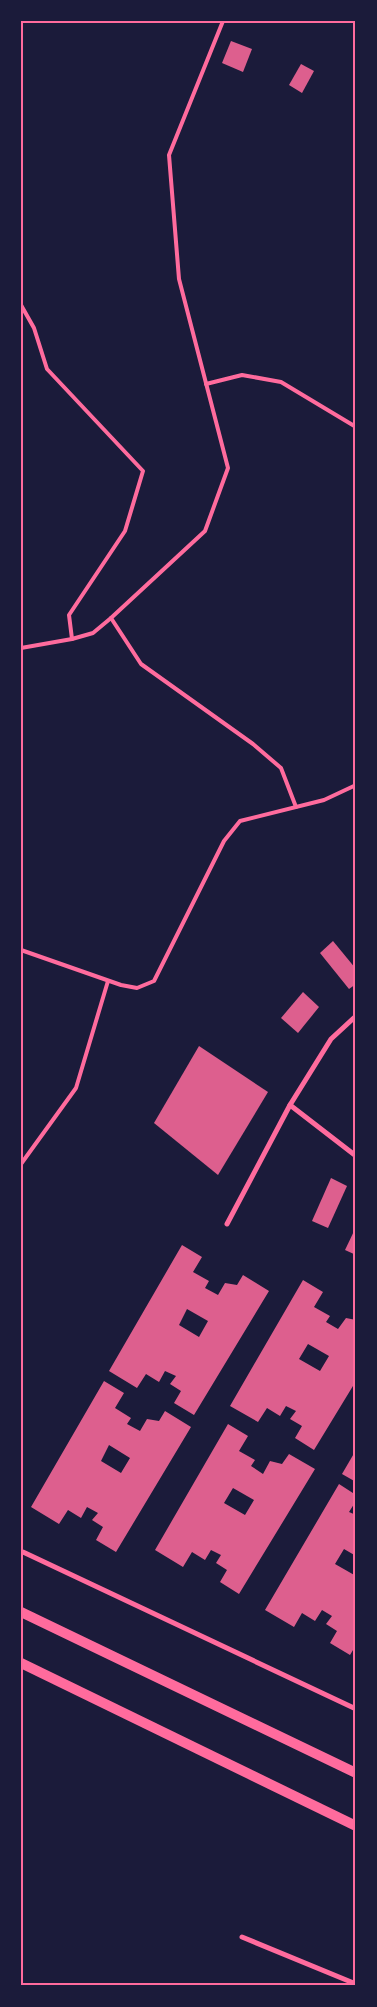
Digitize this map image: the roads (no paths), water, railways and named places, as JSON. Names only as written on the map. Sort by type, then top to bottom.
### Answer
[{"type":"main road","points":[[21,1612],[356,1773]]},
{"type":"main road","points":[[21,1663],[356,1826]]},
{"type":"street","points":[[227,1224],[290,1105],[331,1039],[356,1016]]},
{"type":"street","points":[[290,1105],[356,1156]]},
{"type":"street","points":[[23,1552],[356,1709]]},
{"type":"street","points":[[242,1938],[356,1984]]},
{"type":"lane","points":[[21,648],[72,639],[93,633],[111,618],[205,531],[228,468],[179,279],[169,154],[223,21]]},
{"type":"lane","points":[[21,305],[34,328],[47,369],[143,471],[125,531],[69,615],[72,639]]},
{"type":"lane","points":[[206,384],[242,375],[281,382],[356,427]]},
{"type":"lane","points":[[111,618],[141,664],[253,744],[281,768],[296,807]]},
{"type":"lane","points":[[21,950],[121,985],[137,988],[154,981],[224,841],[240,821],[324,800],[356,785]]},
{"type":"lane","points":[[21,1164],[76,1088],[108,981]]}]
